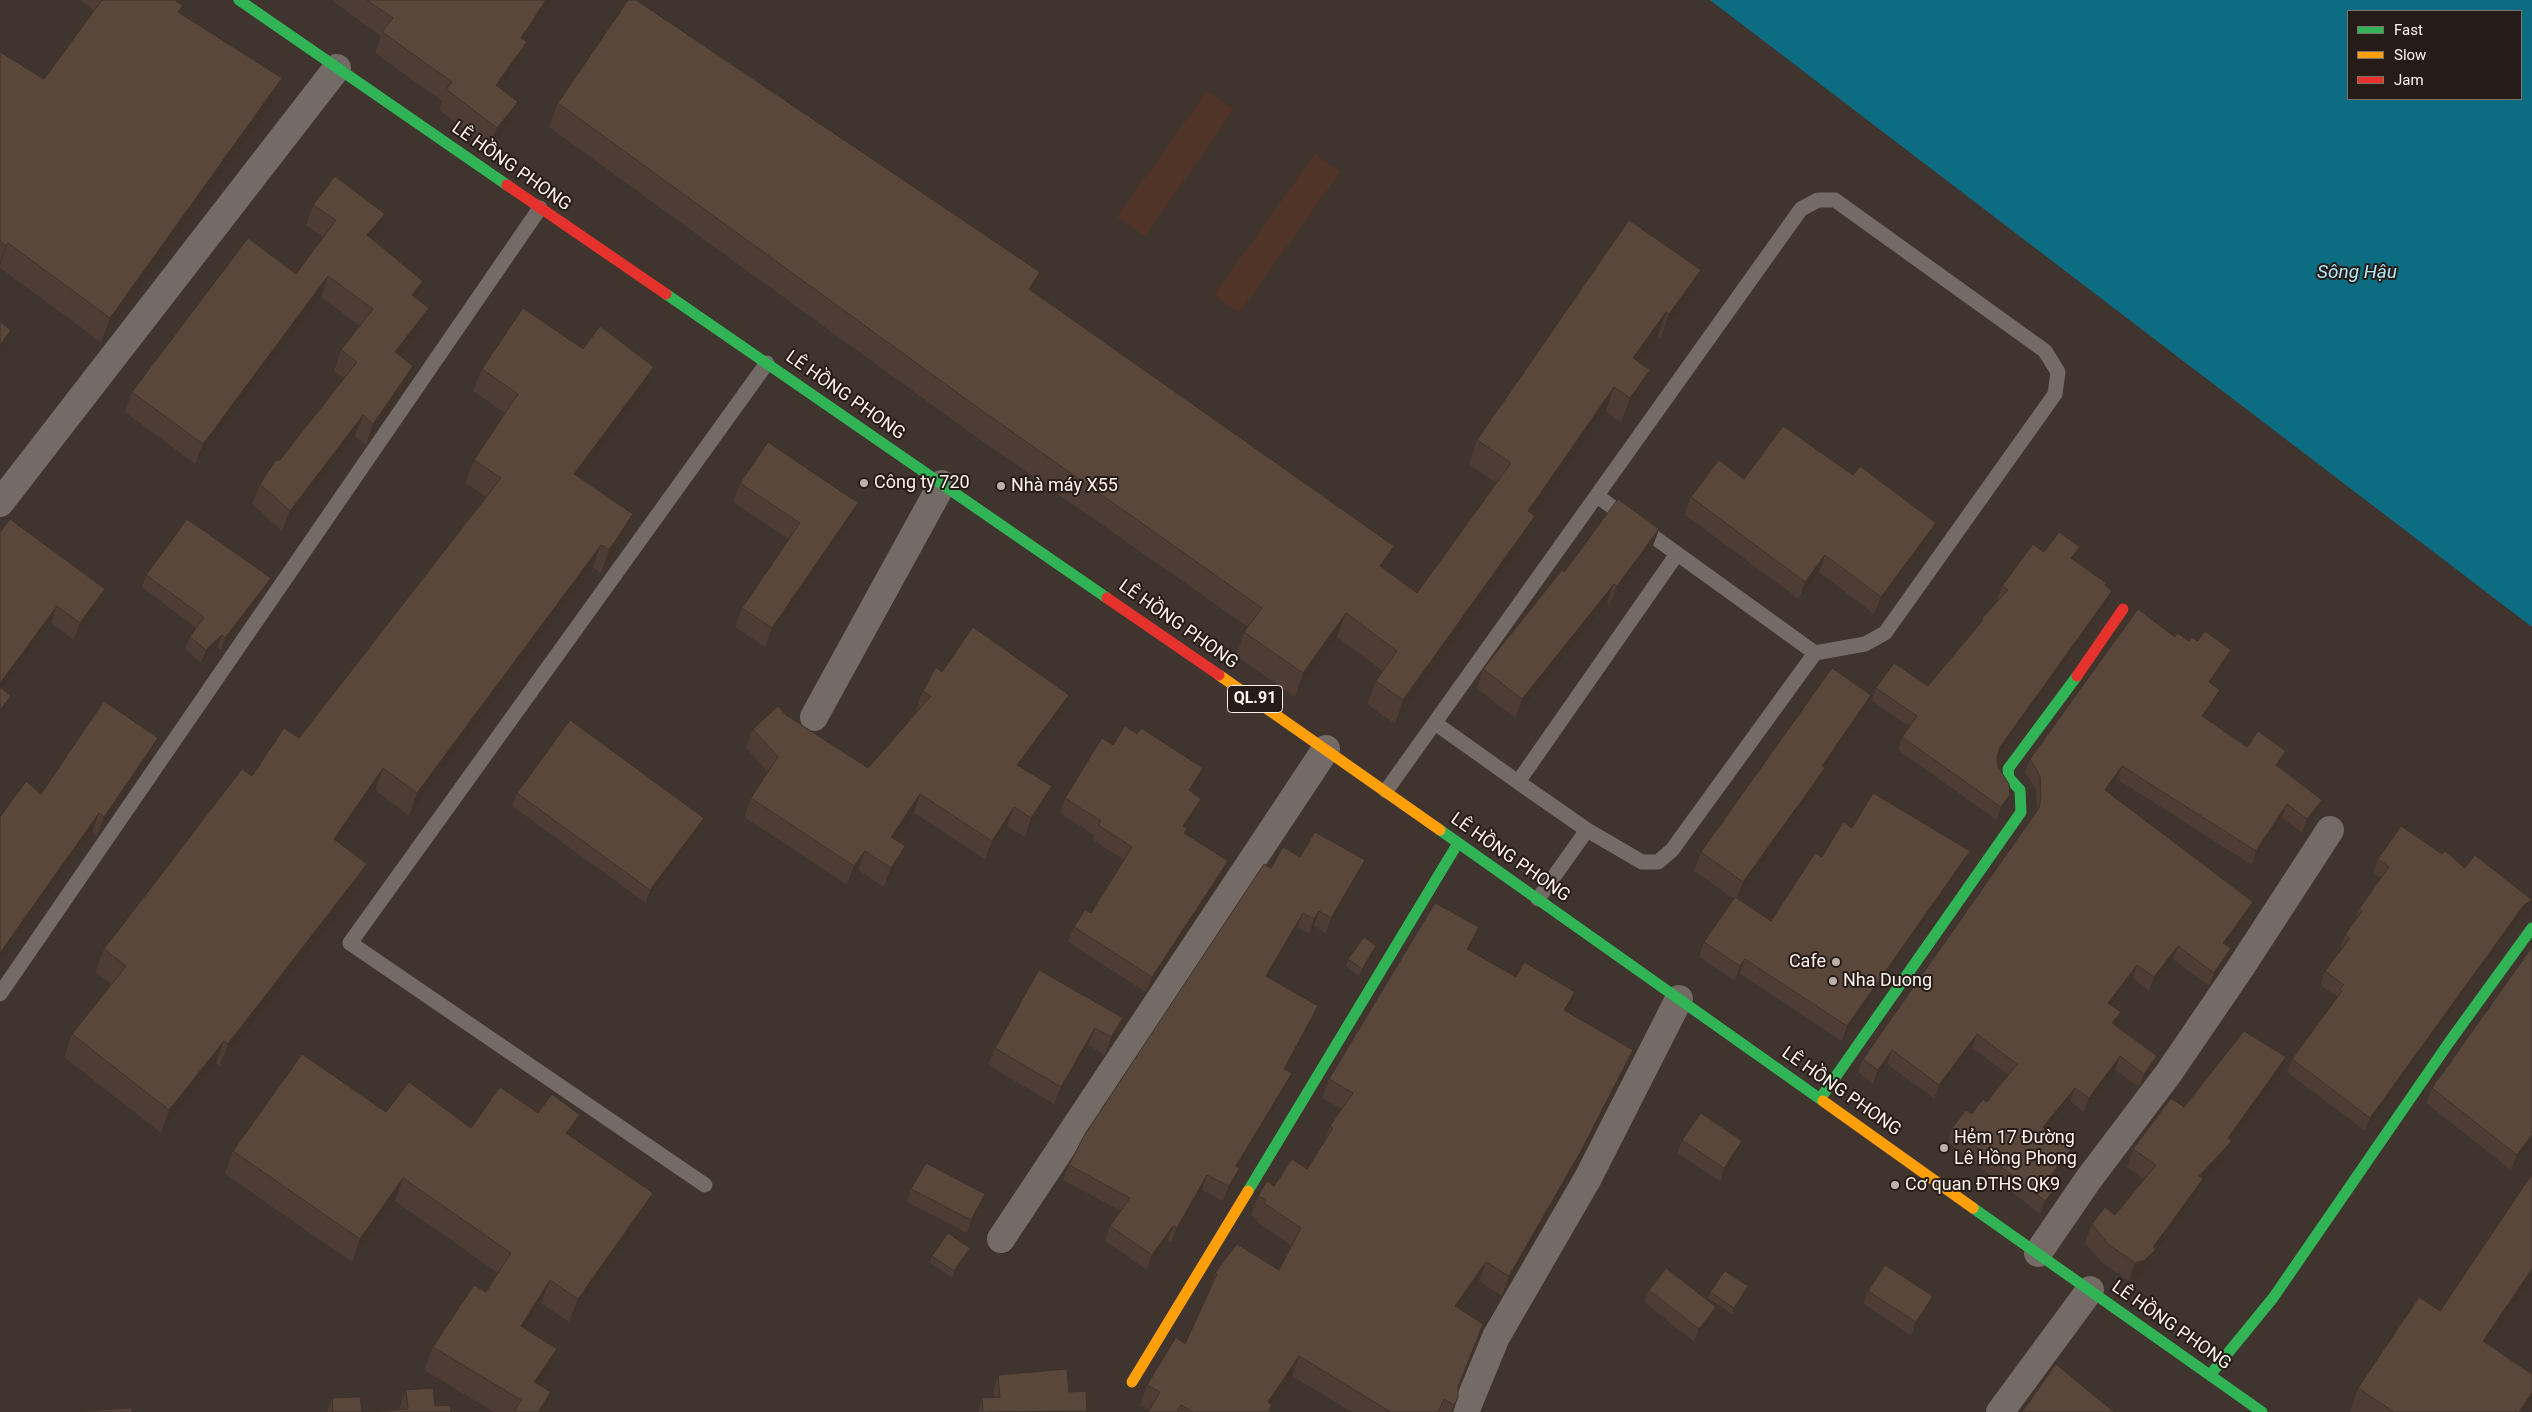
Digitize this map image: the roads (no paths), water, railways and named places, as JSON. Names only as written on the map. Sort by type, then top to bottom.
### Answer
[{"type":"main road","name":"LÊ HỒNG PHONG","points":[[239,0],[1326,748],[2262,1412]]},
{"type":"main road","points":[[1820,1099],[2021,812],[2020,790],[2009,778],[2008,769],[2067,690],[2123,609]]},
{"type":"main road","points":[[1132,1382],[1458,843]]},
{"type":"main road","points":[[2210,1376],[2272,1298],[2450,1041],[2532,928]]},
{"type":"street","points":[[0,503],[337,68]]},
{"type":"street","points":[[814,716],[942,484]]},
{"type":"street","points":[[1001,1239],[1326,748]]},
{"type":"street","points":[[2038,1253],[2088,1180],[2168,1074],[2239,970],[2330,830]]},
{"type":"street","points":[[1464,1412],[1496,1337],[1588,1178],[1679,999]]},
{"type":"street","points":[[2000,1412],[2090,1290]]},
{"type":"lane","points":[[1386,791],[1801,209],[1818,200],[1835,200],[2045,351],[2058,372],[2055,394],[1899,617],[1885,633],[1865,644],[1815,653],[1672,850],[1658,862],[1642,862],[1588,830],[1435,723]]},
{"type":"lane","points":[[0,994],[540,208]]},
{"type":"lane","points":[[705,1185],[350,943],[767,364]]},
{"type":"lane","points":[[1597,496],[1815,653]]},
{"type":"lane","points":[[1518,782],[1677,554]]},
{"type":"lane","points":[[1538,899],[1588,830]]},
{"type":"water","name":"Sông Hậu","points":[[1710,0],[2532,0],[2532,627]]},
{"type":"place","name":"Công ty 720","points":[[864,483]]},
{"type":"place","name":"Nhà máy X55","points":[[1001,486]]},
{"type":"place","name":"Cafe","points":[[1836,962]]},
{"type":"place","name":"Nha Duong","points":[[1833,981]]},
{"type":"place","name":"Hẻm 17 Đường Lê Hồng Phong","points":[[1944,1148]]},
{"type":"place","name":"Cơ quan ĐTHS QK9","points":[[1895,1185]]}]
